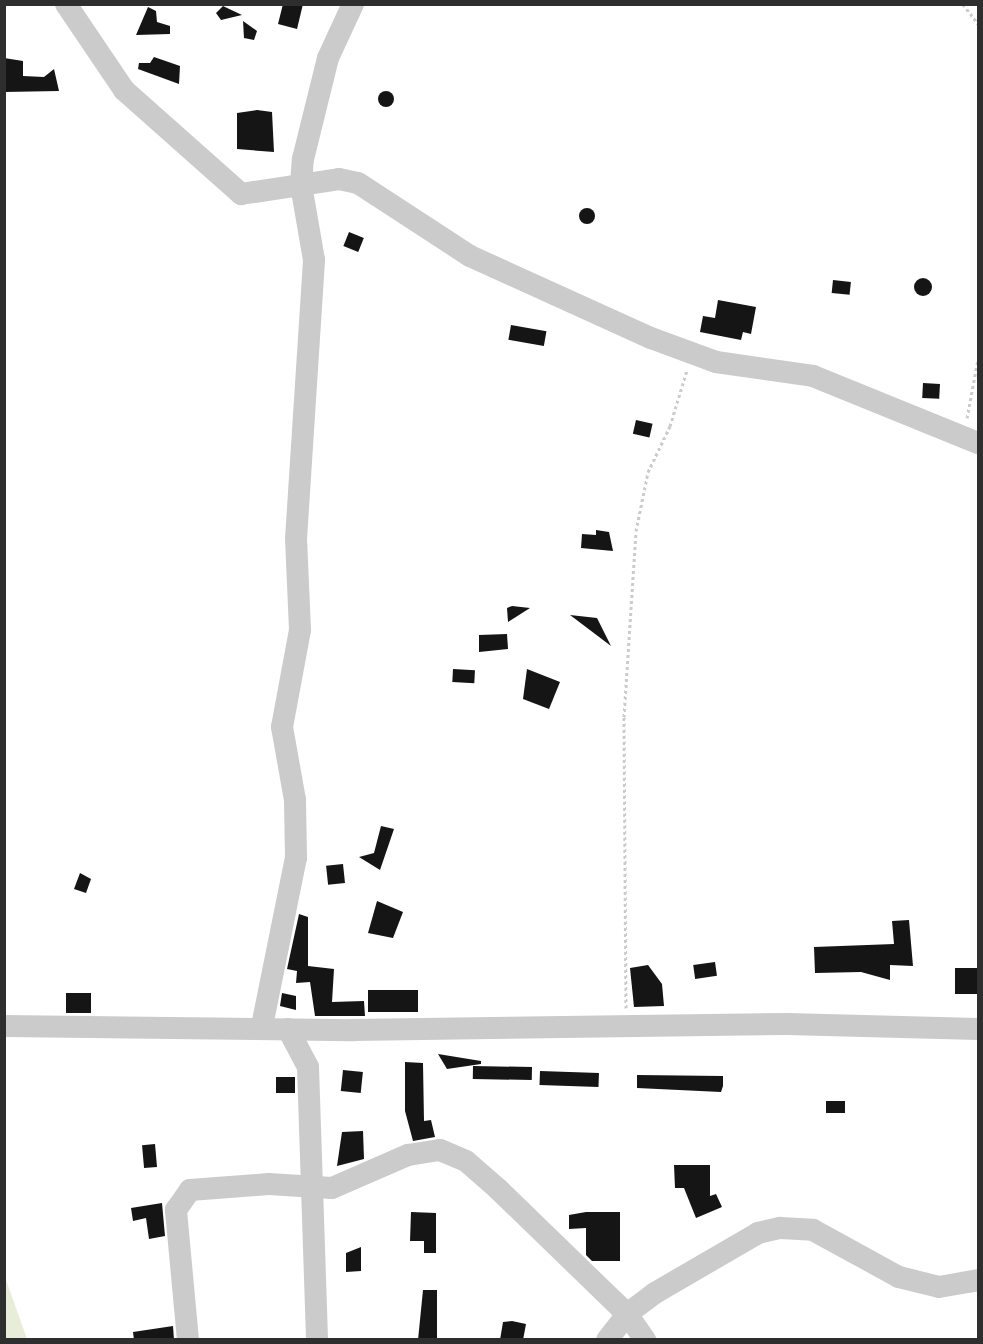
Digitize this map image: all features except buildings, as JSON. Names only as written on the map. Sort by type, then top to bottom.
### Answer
[{"type":"street","points":[[66,4],[124,90],[230,188],[251,196],[339,179],[358,183],[470,256],[689,354],[813,376],[969,440]]},
{"type":"street","points":[[262,1026],[296,858],[295,800],[282,727],[300,630],[296,539],[314,260],[301,185],[306,135],[318,92],[353,4]]},
{"type":"street","points":[[4,1026],[262,1026],[288,1029],[626,1025],[978,1029]]},
{"type":"street","points":[[288,1029],[308,1067],[317,1340]]},
{"type":"street","points":[[188,1340],[176,1210],[180,1199],[190,1190],[311,1188],[347,1184],[408,1155],[453,1153],[498,1189],[627,1314],[645,1340]]},
{"type":"street","points":[[607,1340],[627,1314],[717,1254],[780,1228],[813,1230],[899,1277],[939,1287],[978,1280]]},
{"type":"path","points":[[963,4],[978,24]]},
{"type":"path","points":[[626,1025],[624,717],[636,531],[648,472],[670,426],[689,354]]},
{"type":"path","points":[[969,440],[978,359]]},
{"type":"green space","points":[[5,1277],[27,1339],[5,1339]]}]
